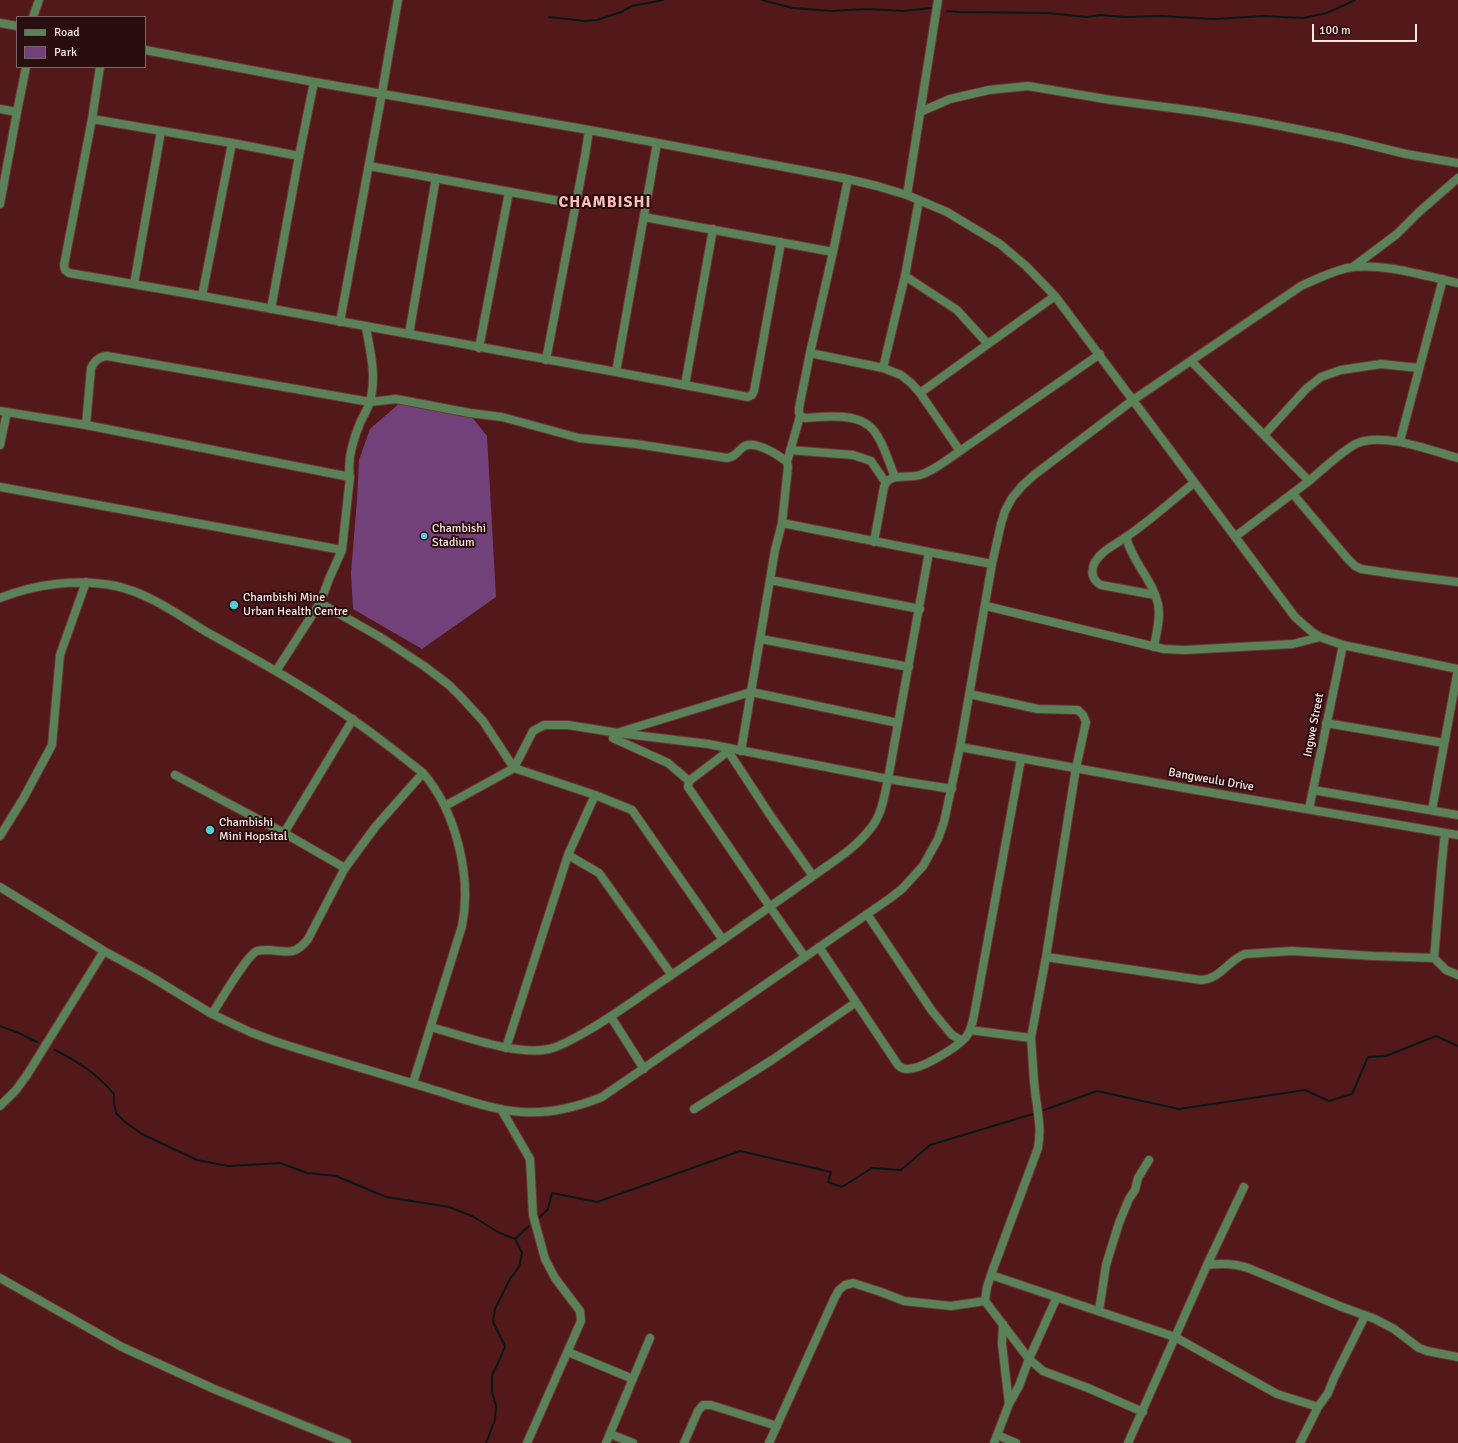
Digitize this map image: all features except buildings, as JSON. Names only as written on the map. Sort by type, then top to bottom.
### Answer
[{"type":"street","points":[[340,322],[398,0]]},
{"type":"street","points":[[907,195],[938,0]]},
{"type":"street","points":[[33,16],[40,2]]},
{"type":"street","points":[[0,23],[16,26]]},
{"type":"street","points":[[146,50],[314,82],[589,130],[848,179],[907,195],[947,212],[1000,244],[1026,266],[1056,296],[1295,617],[1320,637],[1343,645],[1458,669],[1432,810]]},
{"type":"street","points":[[0,204],[2,186],[26,68]]},
{"type":"street","points":[[100,68],[92,119],[64,265],[65,270],[69,273],[202,296],[748,397],[754,392],[781,242]]},
{"type":"street","points":[[271,309],[314,82]]},
{"type":"street","points":[[920,112],[950,99],[988,90],[1028,86],[1261,122],[1341,138],[1406,154],[1458,163]]},
{"type":"street","points":[[0,109],[17,112]]},
{"type":"street","points":[[92,119],[299,156]]},
{"type":"street","points":[[546,360],[589,130]]},
{"type":"street","points":[[134,284],[161,131]]},
{"type":"street","points":[[202,296],[232,143]]},
{"type":"street","points":[[616,372],[657,143]]},
{"type":"street","points":[[369,166],[576,204]]},
{"type":"street","points":[[408,334],[436,178]]},
{"type":"street","points":[[1353,268],[1397,234],[1419,212],[1458,178]]},
{"type":"street","points":[[741,751],[775,550],[782,523],[788,467],[787,462],[800,416],[799,408],[810,353],[848,179]]},
{"type":"street","points":[[479,348],[509,192]]},
{"type":"street","points":[[883,368],[905,276],[919,200]]},
{"type":"street","points":[[644,217],[833,252]]},
{"type":"street","points":[[685,385],[713,229]]},
{"type":"street","points":[[0,887],[104,951],[148,975],[212,1014],[274,1041],[413,1084],[501,1109],[539,1112],[569,1108],[602,1096],[644,1069],[902,889],[923,866],[938,839],[952,789],[986,606],[992,564],[1001,524],[1005,511],[1012,498],[1022,486],[1051,461],[1133,400],[1301,286],[1330,273],[1363,267],[1391,269],[1458,282]]},
{"type":"street","points":[[905,276],[957,310],[988,344]]},
{"type":"street","points":[[1400,441],[1443,280]]},
{"type":"street","points":[[920,393],[1056,296]]},
{"type":"street","points":[[276,671],[320,603],[342,550],[350,477],[348,466],[360,423],[370,402],[373,372],[366,327]]},
{"type":"street","points":[[810,353],[883,368],[901,375],[920,393],[960,451]]},
{"type":"street","points":[[874,542],[886,482],[889,479],[895,477],[920,475],[930,470],[960,451],[1100,354]]},
{"type":"street","points":[[86,425],[92,368],[95,361],[101,357],[107,356],[370,402],[396,399],[470,413],[502,417],[579,438],[636,444],[727,458],[735,455],[742,447],[753,444],[761,446],[787,462]]},
{"type":"street","points":[[1191,361],[1309,481]]},
{"type":"street","points":[[1264,435],[1306,389],[1321,378],[1341,370],[1381,364],[1419,368]]},
{"type":"street","points":[[0,445],[3,411],[86,425],[350,477]]},
{"type":"street","points":[[800,416],[804,418],[850,418],[869,425],[881,442],[895,477]]},
{"type":"street","points":[[1236,536],[1293,494],[1357,443],[1366,440],[1400,441],[1458,458]]},
{"type":"street","points":[[790,450],[853,455],[870,461],[886,482]]},
{"type":"street","points":[[1155,595],[1101,585],[1092,577],[1092,571],[1100,556],[1110,547],[1126,537],[1194,483]]},
{"type":"street","points":[[0,486],[342,550]]},
{"type":"street","points":[[1293,494],[1355,566],[1361,569],[1402,576],[1458,582]]},
{"type":"street","points":[[782,523],[992,564]]},
{"type":"street","points":[[1126,537],[1130,552],[1155,595],[1158,611],[1154,647]]},
{"type":"street","points":[[431,1027],[506,1048],[535,1050],[549,1049],[576,1037],[611,1017],[770,908],[850,850],[870,830],[881,811],[920,609],[929,552]]},
{"type":"street","points":[[770,580],[920,609]]},
{"type":"street","points":[[0,598],[25,590],[86,582],[116,586],[143,595],[276,671],[353,719],[422,774],[436,790],[445,806],[460,855],[465,901],[462,926],[413,1084]]},
{"type":"street","points":[[0,836],[23,799],[52,745],[60,655],[86,582]]},
{"type":"street","points":[[320,603],[380,637],[424,666],[449,685],[483,721],[514,768],[595,794],[632,810],[722,940]]},
{"type":"street","points":[[986,606],[1164,649],[1185,650],[1293,644],[1320,637]]},
{"type":"street","points":[[761,638],[909,667]]},
{"type":"street","name":"Ingwe Street","points":[[1309,809],[1343,645]]},
{"type":"street","points":[[615,736],[751,692],[898,723]]},
{"type":"street","points":[[969,694],[1038,709],[1078,710],[1083,715],[1086,722],[1076,768],[1046,956],[1031,1038],[1040,1122],[1038,1148],[990,1275],[985,1301],[1029,1359],[1043,1371],[1088,1388],[1143,1412]]},
{"type":"street","points":[[284,833],[353,719]]},
{"type":"street","points":[[1326,723],[1444,743]]},
{"type":"street","points":[[445,806],[514,768],[533,731],[544,725],[568,725],[615,736],[708,744],[730,750],[888,779],[952,789]]},
{"type":"street","points":[[615,736],[668,763],[689,781]]},
{"type":"street","name":"Bangweulu Drive","points":[[960,747],[1021,759],[1458,835]]},
{"type":"street","points":[[730,750],[689,781],[688,787],[805,957]]},
{"type":"street","points":[[730,750],[770,815],[813,876]]},
{"type":"street","points":[[819,947],[855,1003],[901,1068],[911,1069],[937,1058],[950,1050],[965,1037],[970,1030],[976,1010],[1021,759]]},
{"type":"street","points":[[212,1014],[241,969],[256,952],[264,950],[296,951],[303,946],[345,868],[376,826],[422,774]]},
{"type":"street","points":[[175,776],[284,833],[345,868]]},
{"type":"street","points":[[1314,790],[1458,815]]},
{"type":"street","points":[[506,1048],[568,856],[595,794]]},
{"type":"street","points":[[1434,958],[1439,887],[1445,833]]},
{"type":"street","points":[[568,856],[599,873],[672,974]]},
{"type":"street","points":[[867,914],[932,1011],[952,1035],[961,1040]]},
{"type":"street","points":[[0,1106],[16,1090],[27,1075],[104,951]]},
{"type":"street","points":[[1046,956],[1201,980],[1211,979],[1217,976],[1230,962],[1239,956],[1245,954],[1279,951],[1434,958],[1446,970],[1458,975]]},
{"type":"street","points":[[694,1109],[772,1060],[855,1003]]},
{"type":"street","points":[[611,1017],[644,1069]]},
{"type":"street","points":[[970,1030],[1031,1038]]},
{"type":"street","points":[[501,1109],[530,1159],[533,1215],[545,1259],[554,1278],[580,1311],[581,1321],[527,1443]]},
{"type":"street","points":[[1099,1311],[1106,1265],[1119,1223],[1129,1199],[1135,1190],[1138,1178],[1148,1160]]},
{"type":"street","points":[[1128,1443],[1207,1265],[1244,1187]]},
{"type":"street","points":[[1207,1265],[1227,1263],[1237,1264],[1385,1323],[1419,1348],[1458,1357]]},
{"type":"street","points":[[990,1275],[1175,1337],[1277,1394],[1318,1407]]},
{"type":"street","points":[[0,1278],[122,1347],[214,1389],[346,1443]]},
{"type":"street","points":[[769,1443],[835,1297],[839,1290],[845,1285],[853,1283],[904,1301],[951,1306],[985,1301]]},
{"type":"street","points":[[994,1443],[1009,1404],[1019,1386],[1029,1359],[1057,1297]]},
{"type":"street","points":[[1300,1443],[1318,1407],[1328,1393],[1365,1316]]},
{"type":"street","points":[[1003,1324],[1002,1344],[1009,1404]]},
{"type":"street","points":[[606,1443],[650,1338]]},
{"type":"street","points":[[568,1352],[633,1379]]},
{"type":"street","points":[[684,1443],[698,1410],[704,1405],[711,1405],[777,1426]]},
{"type":"street","points":[[610,1434],[633,1443]]},
{"type":"street","points":[[997,1434],[1016,1443]]},
{"type":"green space","name":"Chambishi Stadium","points":[[401,402],[471,416],[487,436],[496,597],[422,649],[353,609],[351,573],[359,460],[370,429]]},
{"type":"waterway","points":[[549,17],[585,21],[597,20],[621,12],[632,6],[663,0]]},
{"type":"waterway","points":[[762,0],[793,8],[832,11],[867,9],[903,11],[932,8]]},
{"type":"waterway","points":[[947,11],[1047,13],[1087,17],[1100,15],[1213,19],[1264,16],[1303,18],[1327,13],[1355,0]]},
{"type":"waterway","points":[[0,1026],[37,1042]]},
{"type":"waterway","points":[[1044,1110],[1097,1091],[1179,1109],[1305,1090],[1329,1101],[1352,1094],[1368,1057],[1386,1056],[1436,1036],[1458,1046]]},
{"type":"waterway","points":[[55,1050],[87,1069],[108,1087],[114,1094],[116,1113],[125,1122],[142,1134],[197,1160],[228,1166],[280,1163],[307,1173],[336,1176],[386,1197],[449,1207],[472,1216],[498,1232],[515,1239],[529,1226]]},
{"type":"waterway","points":[[539,1218],[548,1209],[552,1193],[597,1202],[740,1151],[831,1172],[828,1182],[842,1187],[872,1168],[901,1170],[930,1145],[1033,1114]]},
{"type":"waterway","points":[[486,1443],[495,1420],[496,1406],[492,1392],[492,1375],[505,1346],[493,1322],[495,1309],[510,1279],[519,1267],[522,1253],[515,1239]]},
{"type":"place","name":"Chambishi Stadium","points":[[424,536]]},
{"type":"place","name":"Chambishi Mine Urban Health Centre","points":[[234,605]]},
{"type":"place","name":"Chambishi Mini Hopsital","points":[[210,830]]},
{"type":"district","name":"CHAMBISHI","points":[[605,203]]}]
